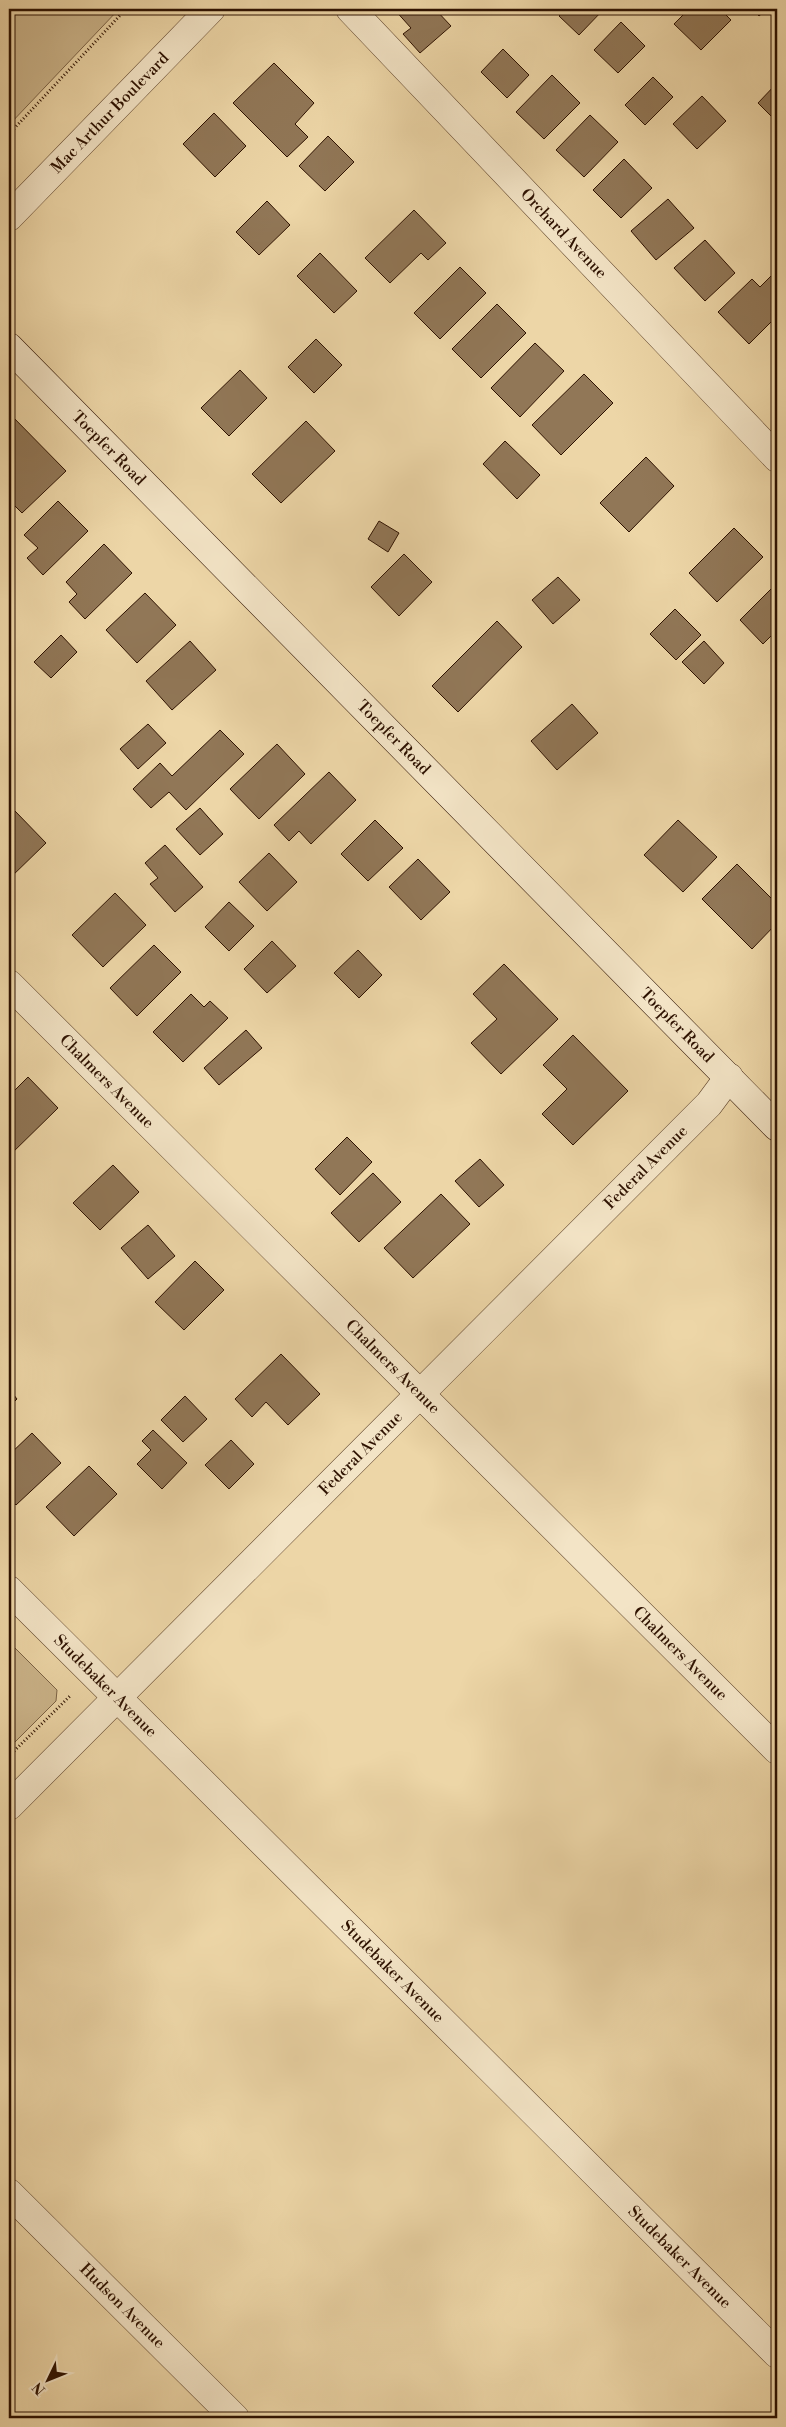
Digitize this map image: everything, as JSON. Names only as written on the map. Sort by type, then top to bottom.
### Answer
[{"type":"street","name":"Mac Arthur Boulevard","points":[[9,217],[211,9]]},
{"type":"street","name":"Orchard Avenue","points":[[350,9],[777,458]]},
{"type":"street","name":"Toepfer Road","points":[[9,347],[777,1127]]},
{"type":"street","name":"Chalmers Avenue","points":[[9,984],[777,1750]]},
{"type":"street","name":"Federal Avenue","points":[[9,1806],[709,1104],[729,1077]]},
{"type":"street","name":"Studebaker Avenue","points":[[9,1590],[777,2354]]},
{"type":"street","name":"Hudson Avenue","points":[[9,2193],[235,2418]]},
{"type":"path","points":[[9,134],[126,9]]},
{"type":"path","points":[[9,1756],[92,1673]]},
{"type":"shaded area","points":[[9,9],[119,9],[9,125]]},
{"type":"shaded area","points":[[9,1642],[57,1690],[56,1701],[9,1748]]},
{"type":"building","points":[[394,9],[435,9],[451,26],[420,53],[403,34],[411,28]]},
{"type":"building","points":[[566,9],[604,9],[579,35],[559,16]]},
{"type":"building","points":[[689,9],[720,9],[731,20],[701,50],[674,24]]},
{"type":"building","points":[[752,9],[767,9],[759,16]]},
{"type":"building","points":[[621,22],[645,46],[618,73],[594,50]]},
{"type":"building","points":[[503,49],[529,75],[507,98],[481,72]]},
{"type":"building","points":[[274,63],[314,103],[295,124],[308,137],[287,157],[233,103]]},
{"type":"building","points":[[552,75],[580,103],[544,139],[516,112]]},
{"type":"building","points":[[653,77],[673,97],[645,125],[625,105]]},
{"type":"building","points":[[777,83],[777,122],[758,103]]},
{"type":"building","points":[[702,96],[726,121],[697,149],[673,124]]},
{"type":"building","points":[[214,113],[246,146],[215,177],[183,144]]},
{"type":"building","points":[[590,115],[618,142],[584,177],[556,150]]},
{"type":"building","points":[[328,136],[354,162],[325,191],[299,166]]},
{"type":"building","points":[[624,159],[652,188],[621,218],[593,190]]},
{"type":"building","points":[[668,199],[694,228],[656,260],[631,231]]},
{"type":"building","points":[[267,201],[290,225],[259,255],[236,232]]},
{"type":"building","points":[[414,210],[446,243],[428,260],[421,253],[390,283],[365,258]]},
{"type":"building","points":[[705,240],[735,273],[705,301],[674,268]]},
{"type":"building","points":[[320,253],[357,291],[334,313],[297,276]]},
{"type":"building","points":[[460,267],[486,293],[440,339],[414,313]]},
{"type":"building","points":[[777,270],[777,316],[749,344],[718,312],[752,279],[760,287]]},
{"type":"building","points":[[497,304],[526,333],[481,378],[452,349]]},
{"type":"building","points":[[316,339],[342,365],[314,393],[288,367]]},
{"type":"building","points":[[535,343],[564,371],[520,417],[491,388]]},
{"type":"building","points":[[240,370],[267,398],[229,436],[201,408]]},
{"type":"building","points":[[584,374],[613,403],[561,455],[532,425]]},
{"type":"building","points":[[9,413],[66,471],[22,513],[9,500]]},
{"type":"building","points":[[306,421],[335,451],[281,503],[252,474]]},
{"type":"building","points":[[505,441],[540,475],[517,499],[483,464]]},
{"type":"building","points":[[646,457],[674,486],[629,532],[600,503]]},
{"type":"building","points":[[58,501],[88,531],[43,575],[27,558],[38,548],[24,535]]},
{"type":"building","points":[[379,521],[399,533],[388,552],[368,539]]},
{"type":"building","points":[[734,528],[763,557],[717,602],[689,573]]},
{"type":"building","points":[[104,544],[132,573],[85,619],[69,602],[77,594],[66,582]]},
{"type":"building","points":[[404,554],[432,582],[399,616],[371,587]]},
{"type":"building","points":[[558,577],[580,600],[553,624],[532,600]]},
{"type":"building","points":[[777,583],[777,630],[763,644],[740,620]]},
{"type":"building","points":[[145,593],[176,625],[137,663],[106,630]]},
{"type":"building","points":[[675,609],[701,635],[676,660],[650,634]]},
{"type":"building","points":[[497,621],[522,647],[458,712],[432,686]]},
{"type":"building","points":[[61,635],[77,652],[51,678],[34,662]]},
{"type":"building","points":[[190,641],[216,670],[172,710],[146,681]]},
{"type":"building","points":[[704,641],[724,663],[704,684],[682,662]]},
{"type":"building","points":[[572,704],[598,733],[557,770],[531,741]]},
{"type":"building","points":[[148,724],[166,743],[138,769],[120,749]]},
{"type":"building","points":[[220,730],[244,754],[186,810],[169,792],[151,808],[133,789],[160,763],[172,776]]},
{"type":"building","points":[[277,744],[305,774],[259,819],[230,789]]},
{"type":"building","points":[[329,772],[356,800],[311,844],[299,831],[289,841],[274,825]]},
{"type":"building","points":[[200,808],[223,834],[200,855],[176,829]]},
{"type":"building","points":[[15,811],[46,843],[9,879],[9,817]]},
{"type":"building","points":[[375,820],[403,848],[368,881],[341,854]]},
{"type":"building","points":[[678,820],[717,857],[683,892],[644,855]]},
{"type":"building","points":[[165,845],[203,887],[175,912],[150,884],[158,878],[145,863]]},
{"type":"building","points":[[269,853],[297,882],[267,911],[239,882]]},
{"type":"building","points":[[418,859],[450,892],[421,920],[389,887]]},
{"type":"building","points":[[737,864],[777,904],[777,923],[752,949],[702,899]]},
{"type":"building","points":[[115,893],[146,925],[103,967],[72,935]]},
{"type":"building","points":[[229,902],[254,926],[229,951],[205,927]]},
{"type":"building","points":[[272,941],[296,966],[267,993],[244,969]]},
{"type":"building","points":[[154,945],[181,972],[137,1016],[110,988]]},
{"type":"building","points":[[358,950],[382,975],[359,998],[334,973]]},
{"type":"building","points":[[504,964],[558,1019],[501,1074],[471,1043],[497,1019],[473,994]]},
{"type":"building","points":[[191,994],[204,1007],[210,1001],[228,1018],[183,1062],[153,1032]]},
{"type":"building","points":[[246,1030],[262,1048],[219,1085],[204,1068]]},
{"type":"building","points":[[573,1035],[628,1091],[573,1145],[542,1114],[567,1089],[543,1065]]},
{"type":"building","points":[[28,1077],[58,1108],[9,1156],[9,1096]]},
{"type":"building","points":[[347,1137],[372,1162],[340,1195],[315,1169]]},
{"type":"building","points":[[480,1159],[504,1185],[479,1207],[455,1181]]},
{"type":"building","points":[[113,1165],[139,1192],[100,1230],[73,1203]]},
{"type":"building","points":[[373,1173],[401,1202],[359,1242],[331,1213]]},
{"type":"building","points":[[441,1194],[470,1224],[413,1278],[384,1248]]},
{"type":"building","points":[[148,1225],[175,1256],[148,1279],[121,1248]]},
{"type":"building","points":[[195,1261],[224,1290],[184,1330],[155,1302]]},
{"type":"building","points":[[281,1354],[320,1394],[288,1425],[266,1402],[252,1417],[235,1399]]},
{"type":"building","points":[[9,1389],[17,1399],[9,1407]]},
{"type":"building","points":[[185,1396],[207,1419],[183,1442],[161,1420]]},
{"type":"building","points":[[153,1430],[187,1463],[162,1489],[137,1464],[151,1450],[142,1441]]},
{"type":"building","points":[[32,1433],[61,1463],[16,1505],[9,1498],[9,1455]]},
{"type":"building","points":[[231,1440],[254,1464],[229,1489],[205,1465]]},
{"type":"building","points":[[89,1466],[117,1494],[74,1536],[46,1507]]}]
